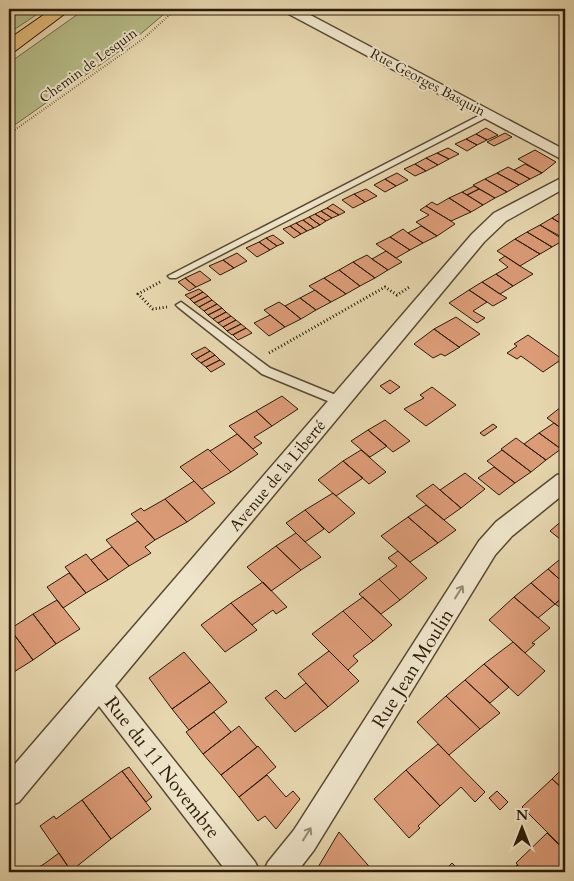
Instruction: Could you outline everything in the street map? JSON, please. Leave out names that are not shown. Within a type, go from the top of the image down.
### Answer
[{"type":"highway","points":[[9,47],[63,9]]},
{"type":"street","name":"Rue Georges Basquin","points":[[290,9],[565,156]]},
{"type":"street","name":"Avenue de la Liberté","points":[[9,792],[100,687],[478,238],[493,223],[565,182]]},
{"type":"street","name":"Rue Jean Moulin","points":[[278,872],[304,840],[487,548],[504,529],[565,482]]},
{"type":"street","name":"Rue du 11 Novembre","points":[[100,687],[245,872]]},
{"type":"lane","points":[[173,276],[489,114]]},
{"type":"lane","points":[[180,305],[266,371],[339,402]]},
{"type":"path","name":"Chemin de Lesquin","points":[[9,134],[143,39],[176,9]]},
{"type":"path","points":[[173,276],[138,294],[153,309],[180,305]]},
{"type":"path","points":[[254,362],[385,287],[397,295],[405,288],[426,282],[437,285]]},
{"type":"green space","points":[[22,9],[45,9],[9,33],[9,21]]},
{"type":"green space","points":[[85,9],[170,9],[124,48],[9,129],[9,63]]},
{"type":"building","points":[[486,128],[498,135],[487,140],[476,134]]},
{"type":"building","points":[[505,133],[512,137],[494,146],[487,142]]},
{"type":"building","points":[[476,134],[487,140],[477,145],[466,139]]},
{"type":"building","points":[[466,139],[477,145],[467,151],[455,144]]},
{"type":"building","points":[[448,148],[459,154],[449,159],[437,153]]},
{"type":"building","points":[[535,150],[556,162],[542,173],[518,159]]},
{"type":"building","points":[[437,153],[449,159],[438,165],[426,158]]},
{"type":"building","points":[[426,158],[438,165],[426,171],[415,164]]},
{"type":"building","points":[[415,164],[426,171],[415,176],[404,169]]},
{"type":"building","points":[[525,164],[542,173],[530,179],[514,170]]},
{"type":"building","points":[[508,167],[530,179],[519,185],[497,173]]},
{"type":"building","points":[[397,173],[408,180],[396,186],[385,179]]},
{"type":"building","points":[[497,173],[519,185],[507,192],[485,179]]},
{"type":"building","points":[[385,179],[396,186],[385,192],[374,185]]},
{"type":"building","points":[[485,179],[507,192],[495,198],[473,185]]},
{"type":"building","points":[[474,186],[479,189],[467,195],[462,192]]},
{"type":"building","points":[[366,189],[377,196],[365,202],[354,194]]},
{"type":"building","points":[[479,189],[495,198],[483,205],[467,195]]},
{"type":"building","points":[[462,192],[483,205],[471,212],[449,198]]},
{"type":"building","points":[[354,194],[365,202],[353,208],[342,200]]},
{"type":"building","points":[[449,198],[471,212],[451,221],[426,206],[432,202],[437,205]]},
{"type":"building","points":[[333,204],[345,212],[339,215],[327,208]]},
{"type":"building","points":[[426,206],[455,224],[437,236],[416,222],[429,215],[420,210]]},
{"type":"building","points":[[327,208],[339,215],[332,218],[321,211]]},
{"type":"building","points":[[321,211],[332,218],[326,221],[315,214]]},
{"type":"building","points":[[563,211],[565,213],[565,226],[552,218]]},
{"type":"building","points":[[315,214],[326,221],[320,225],[309,217]]},
{"type":"building","points":[[309,217],[320,225],[314,228],[303,220]]},
{"type":"building","points":[[552,218],[565,226],[565,239],[540,225]]},
{"type":"building","points":[[303,220],[314,228],[307,231],[296,223]]},
{"type":"building","points":[[296,223],[307,231],[301,234],[290,226]]},
{"type":"building","points":[[540,225],[564,240],[552,247],[527,232]]},
{"type":"building","points":[[290,226],[301,234],[294,238],[283,229]]},
{"type":"building","points":[[421,226],[437,236],[423,243],[408,233]]},
{"type":"building","points":[[403,229],[423,243],[410,250],[390,237]]},
{"type":"building","points":[[527,232],[552,247],[540,254],[515,239]]},
{"type":"building","points":[[273,235],[284,243],[277,246],[266,238]]},
{"type":"building","points":[[390,237],[410,250],[396,258],[376,244]]},
{"type":"building","points":[[266,238],[277,246],[270,250],[259,242]]},
{"type":"building","points":[[515,239],[540,254],[520,266],[497,251]]},
{"type":"building","points":[[259,242],[270,250],[257,257],[246,248]]},
{"type":"building","points":[[386,251],[402,262],[388,270],[372,259]]},
{"type":"building","points":[[237,253],[247,261],[234,268],[223,260]]},
{"type":"building","points":[[367,255],[388,270],[375,278],[353,262]]},
{"type":"building","points":[[505,256],[533,274],[513,286],[496,274],[508,267],[499,260]]},
{"type":"building","points":[[223,260],[234,268],[220,275],[209,266]]},
{"type":"building","points":[[353,262],[375,278],[360,286],[339,270]]},
{"type":"building","points":[[339,270],[360,286],[346,294],[324,278]]},
{"type":"building","points":[[200,271],[211,280],[196,287],[185,278]]},
{"type":"building","points":[[496,274],[513,286],[500,294],[482,282]]},
{"type":"building","points":[[185,278],[196,287],[189,291],[178,282]]},
{"type":"building","points":[[324,278],[346,294],[331,302],[309,286]]},
{"type":"building","points":[[482,282],[507,298],[493,306],[469,290]]},
{"type":"building","points":[[199,289],[203,292],[190,299],[185,295]]},
{"type":"building","points":[[315,290],[331,302],[316,310],[300,298]]},
{"type":"building","points":[[469,290],[487,302],[473,311],[485,318],[477,323],[449,303]]},
{"type":"building","points":[[203,292],[208,296],[194,303],[190,299]]},
{"type":"building","points":[[208,296],[212,300],[199,307],[194,303]]},
{"type":"building","points":[[300,298],[316,310],[301,319],[285,306]]},
{"type":"building","points":[[212,300],[217,304],[204,311],[199,307]]},
{"type":"building","points":[[279,302],[301,319],[285,327],[264,310]]},
{"type":"building","points":[[217,304],[222,308],[208,315],[204,311]]},
{"type":"building","points":[[222,308],[226,312],[213,319],[208,315]]},
{"type":"building","points":[[226,312],[231,316],[218,323],[213,319]]},
{"type":"building","points":[[270,315],[285,327],[269,336],[254,323]]},
{"type":"building","points":[[231,316],[236,320],[223,327],[218,323]]},
{"type":"building","points":[[456,317],[480,334],[459,347],[434,329]]},
{"type":"building","points":[[236,320],[241,324],[227,331],[223,327]]},
{"type":"building","points":[[241,324],[246,328],[232,335],[227,331]]},
{"type":"building","points":[[246,328],[252,333],[238,340],[233,335]]},
{"type":"building","points":[[434,329],[460,347],[445,356],[441,354],[433,358],[414,344]]},
{"type":"building","points":[[528,335],[562,359],[543,372],[521,356],[517,359],[507,353],[517,346],[514,344]]},
{"type":"building","points":[[205,347],[210,351],[196,359],[191,354]]},
{"type":"building","points":[[210,351],[215,355],[201,363],[196,359]]},
{"type":"building","points":[[215,355],[220,360],[206,367],[201,363]]},
{"type":"building","points":[[220,360],[225,364],[211,372],[206,367]]},
{"type":"building","points":[[390,380],[400,387],[390,394],[380,386]]},
{"type":"building","points":[[432,387],[456,405],[426,426],[404,409],[424,398],[420,395]]},
{"type":"building","points":[[282,396],[298,409],[272,426],[256,411]]},
{"type":"building","points":[[561,407],[565,410],[565,431],[547,418]]},
{"type":"building","points":[[256,411],[272,426],[254,437],[262,443],[253,449],[229,426]]},
{"type":"building","points":[[385,420],[410,441],[393,452],[368,430]]},
{"type":"building","points":[[554,423],[565,431],[565,446],[561,449],[539,433]]},
{"type":"building","points":[[493,424],[497,427],[484,436],[480,433]]},
{"type":"building","points":[[368,430],[387,446],[370,457],[351,441]]},
{"type":"building","points":[[539,433],[561,449],[546,460],[524,444]]},
{"type":"building","points":[[237,434],[258,454],[231,472],[210,451]]},
{"type":"building","points":[[516,438],[546,460],[531,472],[501,449]]},
{"type":"building","points":[[208,449],[231,472],[202,489],[180,467]]},
{"type":"building","points":[[361,450],[386,472],[369,484],[343,461]]},
{"type":"building","points":[[502,450],[531,472],[515,483],[487,461]]},
{"type":"building","points":[[343,461],[363,478],[336,496],[318,480]]},
{"type":"building","points":[[494,467],[515,483],[499,495],[478,478]]},
{"type":"building","points":[[465,473],[485,489],[461,508],[440,490]]},
{"type":"building","points":[[194,481],[215,503],[187,522],[165,499]]},
{"type":"building","points":[[433,484],[461,508],[444,520],[416,496]]},
{"type":"building","points":[[333,493],[355,513],[329,533],[305,510]]},
{"type":"building","points":[[165,499],[187,522],[155,540],[131,514],[141,508],[144,511]]},
{"type":"building","points":[[426,505],[456,530],[438,543],[408,517]]},
{"type":"building","points":[[305,510],[324,529],[305,542],[286,523]]},
{"type":"building","points":[[408,517],[438,543],[410,562],[381,536]]},
{"type":"building","points":[[565,518],[565,543],[550,531]]},
{"type":"building","points":[[138,521],[155,540],[145,547],[151,553],[129,566],[106,540]]},
{"type":"building","points":[[296,533],[321,557],[301,570],[276,546]]},
{"type":"building","points":[[276,546],[301,570],[271,591],[247,567]]},
{"type":"building","points":[[112,547],[129,566],[108,580],[91,560]]},
{"type":"building","points":[[398,551],[427,578],[400,600],[379,579],[397,566],[388,558]]},
{"type":"building","points":[[86,554],[108,580],[86,593],[65,567]]},
{"type":"building","points":[[565,556],[565,584],[548,569]]},
{"type":"building","points":[[548,569],[565,584],[565,595],[555,604],[531,583]]},
{"type":"building","points":[[69,573],[86,593],[63,608],[47,587]]},
{"type":"building","points":[[379,579],[400,600],[381,614],[359,594]]},
{"type":"building","points":[[263,582],[287,607],[276,614],[273,610],[252,625],[231,603]]},
{"type":"building","points":[[531,583],[555,604],[538,618],[514,597]]},
{"type":"building","points":[[565,595],[565,609],[564,610],[555,604]]},
{"type":"building","points":[[363,597],[392,625],[373,641],[343,611]]},
{"type":"building","points":[[514,597],[550,628],[532,643],[535,644],[525,653],[489,620]]},
{"type":"building","points":[[57,600],[80,629],[56,644],[33,614]]},
{"type":"building","points":[[231,603],[257,630],[225,652],[201,625]]},
{"type":"building","points":[[343,611],[373,641],[353,656],[358,661],[348,670],[312,634]]},
{"type":"building","points":[[33,614],[56,644],[33,660],[10,629]]},
{"type":"building","points":[[9,630],[33,660],[9,675]]},
{"type":"building","points":[[513,642],[545,671],[518,696],[484,664]]},
{"type":"building","points":[[329,651],[359,681],[328,707],[298,674]]},
{"type":"building","points":[[184,652],[210,682],[172,709],[149,678]]},
{"type":"building","points":[[484,664],[509,687],[490,703],[465,680]]},
{"type":"building","points":[[465,680],[500,713],[480,729],[446,696]]},
{"type":"building","points":[[210,682],[227,702],[189,730],[172,709]]},
{"type":"building","points":[[306,683],[328,707],[295,732],[265,698],[276,690],[285,699]]},
{"type":"building","points":[[446,696],[480,729],[449,755],[417,722]]},
{"type":"building","points":[[214,712],[231,732],[203,754],[186,732]]},
{"type":"building","points":[[239,726],[257,747],[221,775],[203,754]]},
{"type":"building","points":[[438,744],[485,792],[475,802],[461,787],[440,806],[406,770]]},
{"type":"building","points":[[258,746],[276,767],[239,797],[221,775]]},
{"type":"building","points":[[565,766],[565,791],[552,779]]},
{"type":"building","points":[[129,767],[152,797],[146,802],[122,771]]},
{"type":"building","points":[[406,770],[440,806],[418,826],[420,828],[409,838],[374,799]]},
{"type":"building","points":[[122,771],[151,809],[111,839],[82,800]]},
{"type":"building","points":[[267,775],[286,797],[293,791],[300,799],[276,829],[265,816],[258,821],[239,797]]},
{"type":"building","points":[[552,779],[565,791],[565,838],[559,844],[522,807]]},
{"type":"building","points":[[497,791],[508,802],[500,810],[489,798]]},
{"type":"building","points":[[82,800],[111,839],[71,871],[40,826],[54,816],[56,819]]},
{"type":"building","points":[[339,832],[374,872],[321,872],[317,869]]},
{"type":"building","points":[[547,833],[565,851],[565,872],[524,872],[516,863]]},
{"type":"building","points":[[59,853],[72,872],[31,872],[44,864]]},
{"type":"building","points":[[452,863],[461,872],[443,872]]},
{"type":"building","points":[[517,865],[524,872],[509,872]]}]
